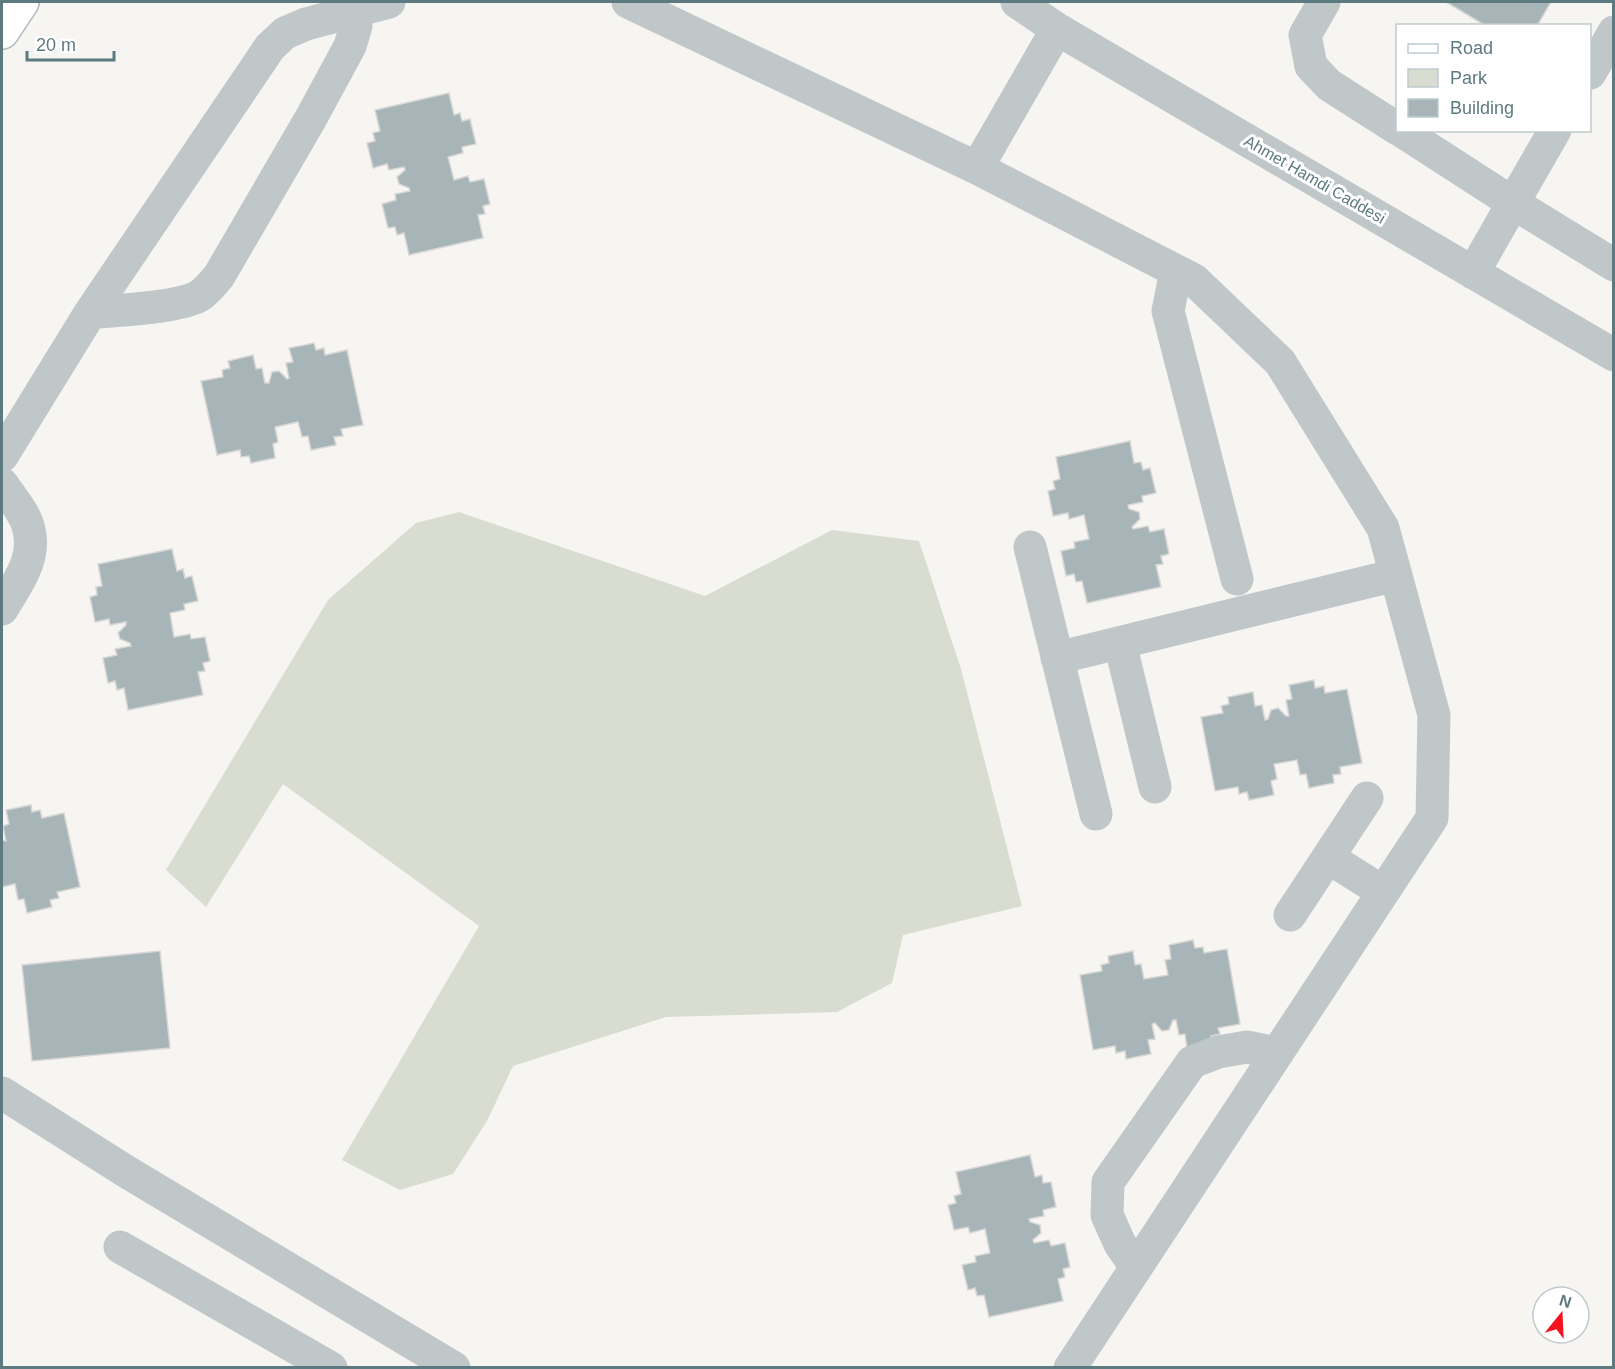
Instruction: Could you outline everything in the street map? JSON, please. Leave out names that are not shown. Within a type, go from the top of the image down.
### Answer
[{"type":"main road","points":[[2,32],[22,2]]},
{"type":"street","points":[[2,456],[90,313],[270,47],[285,33],[306,24],[389,2]]},
{"type":"street","points":[[628,2],[977,168],[1194,280],[1280,362],[1383,528],[1434,715],[1432,818],[1070,1368]]},
{"type":"street","name":"Ahmet Hamdi Caddesi","points":[[1017,2],[1057,29],[1614,355]]},
{"type":"street","points":[[1324,2],[1305,35],[1311,66],[1329,85],[1396,128]]},
{"type":"street","points":[[90,313],[180,303],[200,295],[211,287],[300,138],[350,46],[356,26],[354,11]]},
{"type":"street","points":[[977,168],[1057,29]]},
{"type":"street","points":[[1591,70],[1614,32]]},
{"type":"street","points":[[1402,132],[1614,265]]},
{"type":"street","points":[[1473,273],[1555,132]]},
{"type":"street","points":[[1176,271],[1168,311],[1237,579]]},
{"type":"street","points":[[2,484],[27,521],[30,546],[27,567],[2,609]]},
{"type":"street","points":[[1030,547],[1096,814]]},
{"type":"street","points":[[1057,658],[1396,575]]},
{"type":"street","points":[[1120,643],[1155,787]]},
{"type":"street","points":[[1290,915],[1367,798]]},
{"type":"street","points":[[1329,858],[1383,892]]},
{"type":"street","points":[[1136,1267],[1120,1244],[1107,1215],[1108,1182],[1192,1062],[1218,1052],[1247,1047],[1277,1053]]},
{"type":"street","points":[[2,1093],[127,1172],[449,1366]]},
{"type":"street","points":[[120,1247],[331,1368]]},
{"type":"green space","points":[[459,512],[705,596],[832,530],[919,541],[961,669],[1022,906],[903,935],[892,983],[837,1012],[666,1017],[513,1066],[487,1121],[453,1174],[400,1190],[342,1160],[479,926],[283,784],[206,907],[166,870],[328,600],[416,523]]},
{"type":"building","points":[[1446,2],[1551,2],[1538,24],[1483,24]]},
{"type":"building","points":[[449,93],[454,115],[460,113],[462,121],[470,119],[476,144],[462,147],[463,153],[448,157],[454,180],[468,176],[470,182],[484,179],[490,204],[483,206],[485,214],[478,215],[483,238],[409,255],[404,233],[397,235],[395,227],[388,228],[382,204],[396,200],[395,194],[410,191],[409,188],[399,184],[397,177],[405,170],[404,167],[389,170],[387,164],[373,168],[367,143],[375,141],[373,133],[380,131],[375,110]]},
{"type":"building","points":[[314,343],[316,350],[324,348],[325,355],[347,350],[363,425],[341,429],[343,436],[334,437],[336,445],[311,450],[308,436],[302,437],[298,422],[275,427],[278,442],[273,444],[275,458],[251,463],[249,456],[241,457],[240,450],[217,455],[201,381],[223,377],[222,370],[230,368],[228,361],[253,355],[256,369],[262,368],[265,383],[269,383],[272,372],[279,371],[287,379],[289,378],[286,363],[293,362],[289,348]]},
{"type":"building","points":[[1130,441],[1134,463],[1141,462],[1143,470],[1150,468],[1156,493],[1142,496],[1143,502],[1128,505],[1129,509],[1139,512],[1140,519],[1132,527],[1133,529],[1148,526],[1150,532],[1164,529],[1169,554],[1161,556],[1163,564],[1156,565],[1161,587],[1087,603],[1082,581],[1076,582],[1074,574],[1066,576],[1061,551],[1075,548],[1074,542],[1089,539],[1084,515],[1069,519],[1068,513],[1053,516],[1048,491],[1055,489],[1053,481],[1060,479],[1056,457]]},
{"type":"building","points":[[172,549],[177,571],[183,569],[185,578],[192,576],[198,601],[184,604],[185,610],[170,613],[174,637],[190,634],[191,639],[205,637],[210,661],[203,663],[205,671],[198,672],[203,695],[128,710],[124,688],[117,690],[115,681],[108,683],[103,658],[117,655],[115,649],[131,646],[130,643],[120,639],[118,633],[126,622],[110,625],[109,619],[95,622],[90,597],[97,595],[96,587],[102,586],[98,564]]},
{"type":"building","points":[[1314,680],[1315,688],[1324,686],[1325,693],[1347,689],[1362,763],[1340,767],[1341,774],[1333,775],[1334,783],[1309,788],[1306,774],[1300,775],[1297,760],[1274,764],[1277,779],[1271,781],[1274,795],[1249,800],[1247,792],[1239,794],[1238,787],[1215,791],[1201,717],[1223,713],[1221,706],[1229,704],[1228,697],[1253,692],[1255,706],[1262,705],[1265,720],[1268,719],[1271,710],[1278,708],[1289,716],[1286,700],[1292,699],[1289,685]]},
{"type":"building","points":[[31,805],[32,812],[40,810],[42,818],[64,813],[80,887],[57,892],[59,898],[50,900],[52,907],[27,913],[24,899],[18,900],[15,884],[2,887],[2,840],[6,841],[3,826],[9,824],[6,810]]},
{"type":"building","points":[[1193,940],[1195,948],[1203,947],[1204,953],[1227,949],[1240,1024],[1218,1028],[1220,1034],[1211,1036],[1213,1044],[1187,1048],[1185,1034],[1179,1035],[1176,1020],[1173,1020],[1169,1030],[1162,1031],[1155,1023],[1152,1024],[1155,1039],[1148,1040],[1151,1054],[1126,1059],[1125,1051],[1116,1053],[1115,1046],[1093,1050],[1080,975],[1102,971],[1101,965],[1109,963],[1108,956],[1133,951],[1135,965],[1141,964],[1144,979],[1168,975],[1165,960],[1171,959],[1169,945]]},
{"type":"building","points":[[160,951],[170,1048],[32,1061],[22,965]]},
{"type":"building","points":[[1030,1155],[1035,1177],[1042,1175],[1043,1183],[1051,1182],[1056,1207],[1043,1210],[1044,1216],[1029,1219],[1030,1222],[1040,1225],[1041,1233],[1033,1240],[1034,1243],[1049,1240],[1051,1246],[1065,1243],[1070,1267],[1063,1269],[1065,1277],[1058,1279],[1063,1301],[989,1317],[984,1295],[977,1296],[975,1288],[968,1290],[962,1265],[976,1262],[975,1256],[990,1253],[985,1229],[970,1233],[968,1227],[954,1230],[948,1205],[956,1203],[954,1196],[961,1194],[956,1172]]}]
